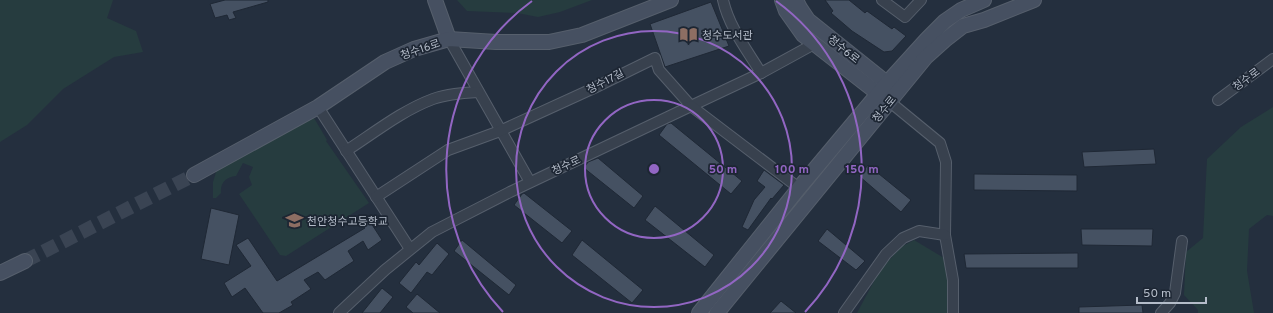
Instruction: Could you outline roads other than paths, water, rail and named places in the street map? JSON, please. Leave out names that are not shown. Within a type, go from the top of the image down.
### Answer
[{"type":"street","points":[[435,0],[449,39],[530,182]]},
{"type":"street","name":"청수16로","points":[[194,175],[318,107],[385,62],[414,49],[449,39],[496,42],[549,42],[582,35],[671,0]]},
{"type":"street","points":[[723,0],[739,39],[761,73]]},
{"type":"street","name":"청수6로","points":[[782,0],[794,24],[803,35],[814,44],[883,88]]},
{"type":"street","name":"청수6로","points":[[796,0],[808,20],[894,97]]},
{"type":"street","points":[[882,0],[905,17],[921,0]]},
{"type":"street","name":"청수로","points":[[699,313],[799,188],[883,88],[945,21],[961,10],[984,0]]},
{"type":"street","name":"청수로","points":[[717,313],[926,57],[944,40],[963,26],[1034,0]]},
{"type":"street","name":"청수6로","points":[[691,106],[761,73],[814,44]]},
{"type":"street","name":"청수17길","points":[[376,197],[448,150],[500,131],[655,58],[659,70],[691,106]]},
{"type":"street","name":"청수로","points":[[1218,100],[1273,59]]},
{"type":"street","points":[[346,152],[408,111],[433,99],[454,93],[478,92]]},
{"type":"street","name":"청수로","points":[[894,97],[903,113],[940,143],[946,162],[945,235],[953,280],[953,313]]},
{"type":"street","points":[[691,106],[799,188]]},
{"type":"street","name":"청수로","points":[[339,313],[432,232],[530,182],[691,106]]},
{"type":"street","points":[[318,107],[410,250]]},
{"type":"street","points":[[844,313],[886,254],[903,238],[919,231],[945,235]]},
{"type":"street","points":[[1161,313],[1170,303],[1174,293],[1182,240]]},
{"type":"street","points":[[0,273],[25,261]]},
{"type":"tunnel","points":[[25,261],[194,175]]},
{"type":"place","name":"청수도서관","points":[[689,35]]},
{"type":"place","name":"천안청수고등학교","points":[[294,221]]}]
